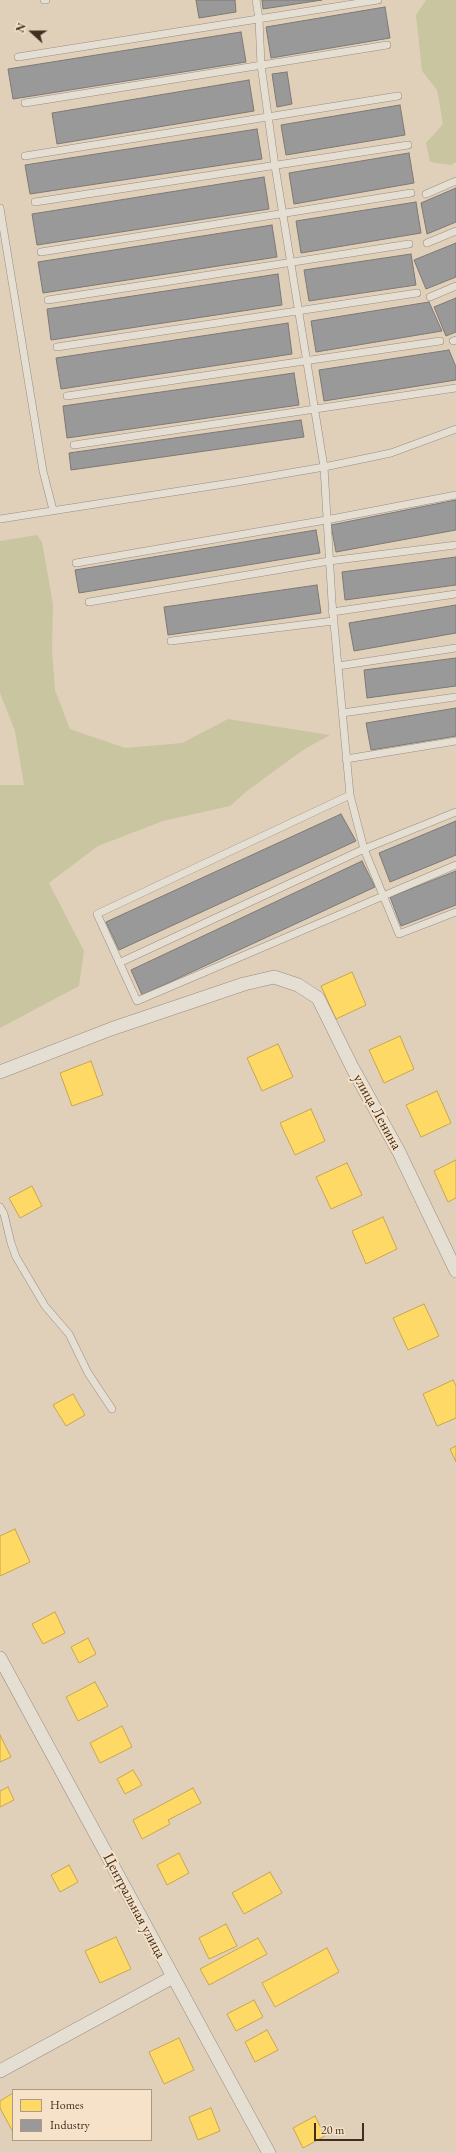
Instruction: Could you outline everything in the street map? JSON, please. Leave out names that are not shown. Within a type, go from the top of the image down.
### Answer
[{"type":"street","name":"улица Ленина","points":[[0,1072],[111,1029],[244,984],[274,977],[298,985],[318,998],[352,1067],[399,1152],[456,1271]]},
{"type":"street","name":"Центральная улица","points":[[0,1658],[269,2153]]},
{"type":"street","points":[[0,2071],[172,1977]]},
{"type":"lane","points":[[256,0],[259,19],[261,65],[275,166],[324,467],[332,612],[350,795],[364,849],[382,897],[399,934],[456,912]]},
{"type":"lane","points":[[18,57],[378,0]]},
{"type":"lane","points":[[25,103],[387,45]]},
{"type":"lane","points":[[25,156],[398,96]]},
{"type":"lane","points":[[35,202],[408,145]]},
{"type":"lane","points":[[426,194],[456,182]]},
{"type":"lane","points":[[41,252],[411,193]]},
{"type":"lane","points":[[0,208],[42,463],[53,510]]},
{"type":"lane","points":[[427,243],[456,231]]},
{"type":"lane","points":[[48,300],[409,244]]},
{"type":"lane","points":[[430,297],[456,286]]},
{"type":"lane","points":[[57,347],[417,293]]},
{"type":"lane","points":[[67,396],[440,341]]},
{"type":"lane","points":[[74,445],[456,388]]},
{"type":"lane","points":[[0,519],[324,467],[391,453],[456,429]]},
{"type":"lane","points":[[76,563],[326,520],[456,495]]},
{"type":"lane","points":[[89,602],[329,561],[456,545]]},
{"type":"lane","points":[[332,612],[456,594]]},
{"type":"lane","points":[[171,641],[333,621]]},
{"type":"lane","points":[[338,666],[456,648]]},
{"type":"lane","points":[[342,713],[456,697]]},
{"type":"lane","points":[[346,759],[456,741]]},
{"type":"lane","points":[[350,795],[97,914],[137,1001],[456,865]]},
{"type":"lane","points":[[119,963],[364,849],[456,812]]},
{"type":"lane","points":[[0,1207],[4,1214],[16,1257],[45,1306],[69,1334],[88,1373],[112,1409]]},
{"type":"shaded area","points":[[426,0],[456,0],[456,162],[451,165],[430,162],[426,143],[443,124],[437,90],[422,71],[416,15]]},
{"type":"shaded area","points":[[37,535],[42,542],[53,604],[52,650],[55,690],[70,729],[125,748],[182,743],[228,719],[330,735],[303,750],[247,791],[230,806],[163,821],[98,846],[49,883],[84,951],[79,986],[0,1028],[0,785],[24,785],[15,731],[0,693],[0,541]]},
{"type":"building: Homes","points":[[352,972],[366,1005],[336,1019],[321,986]]},
{"type":"building: Homes","points":[[400,1036],[414,1069],[384,1083],[369,1050]]},
{"type":"building: Homes","points":[[278,1044],[293,1077],[262,1091],[247,1058]]},
{"type":"building: Homes","points":[[91,1061],[103,1095],[72,1106],[60,1073]]},
{"type":"building: Homes","points":[[437,1091],[451,1123],[421,1137],[406,1105]]},
{"type":"building: Homes","points":[[311,1109],[325,1141],[295,1155],[280,1123]]},
{"type":"building: Homes","points":[[456,1160],[456,1198],[448,1202],[434,1171]]},
{"type":"building: Homes","points":[[347,1163],[362,1195],[331,1209],[316,1177]]},
{"type":"building: Homes","points":[[32,1186],[42,1206],[20,1218],[9,1198]]},
{"type":"building: Homes","points":[[383,1217],[397,1249],[366,1264],[352,1231]]},
{"type":"building: Homes","points":[[424,1304],[439,1336],[408,1350],[393,1318]]},
{"type":"building: Homes","points":[[453,1380],[456,1386],[456,1418],[437,1426],[423,1394]]},
{"type":"building: Homes","points":[[73,1394],[85,1415],[66,1426],[53,1405]]},
{"type":"building: Homes","points":[[456,1446],[456,1462],[450,1449]]},
{"type":"building: Homes","points":[[15,1529],[30,1562],[0,1576],[0,1536]]},
{"type":"building: Homes","points":[[55,1612],[65,1633],[43,1644],[32,1624]]},
{"type":"building: Homes","points":[[88,1638],[96,1654],[79,1663],[71,1647]]},
{"type":"building: Homes","points":[[95,1682],[108,1706],[78,1721],[66,1697]]},
{"type":"building: Homes","points":[[122,1726],[132,1747],[100,1763],[90,1743]]},
{"type":"building: Homes","points":[[0,1735],[11,1757],[0,1762]]},
{"type":"building: Homes","points":[[133,1770],[142,1785],[125,1794],[117,1779]]},
{"type":"building: Homes","points":[[8,1787],[14,1800],[0,1807],[0,1791]]},
{"type":"building: Homes","points":[[193,1788],[201,1803],[168,1820],[170,1824],[142,1839],[133,1820]]},
{"type":"building: Homes","points":[[179,1853],[189,1873],[167,1885],[157,1865]]},
{"type":"building: Homes","points":[[69,1865],[78,1882],[60,1892],[51,1875]]},
{"type":"building: Homes","points":[[270,1872],[282,1893],[244,1914],[232,1893]]},
{"type":"building: Homes","points":[[226,1924],[237,1946],[209,1959],[199,1938]]},
{"type":"building: Homes","points":[[116,1937],[131,1969],[100,1983],[85,1951]]},
{"type":"building: Homes","points":[[258,1938],[267,1954],[209,1985],[200,1969]]},
{"type":"building: Homes","points":[[327,1948],[339,1972],[275,2007],[262,1983]]},
{"type":"building: Homes","points":[[254,2000],[263,2017],[236,2031],[227,2014]]},
{"type":"building: Homes","points":[[267,2030],[278,2050],[255,2062],[245,2042]]},
{"type":"building: Homes","points":[[179,2038],[194,2070],[164,2084],[149,2052]]},
{"type":"building: Homes","points":[[12,2094],[12,2130],[0,2108],[0,2101]]},
{"type":"building: Homes","points":[[211,2108],[220,2131],[198,2140],[189,2117]]},
{"type":"building: Homes","points":[[315,2116],[325,2136],[303,2148],[293,2128]]},
{"type":"building: Industry","points":[[196,0],[235,0],[236,12],[199,18]]},
{"type":"building: Industry","points":[[262,0],[322,0],[263,9]]},
{"type":"building: Industry","points":[[385,7],[390,38],[271,58],[266,27]]},
{"type":"building: Industry","points":[[241,32],[246,62],[13,99],[8,69]]},
{"type":"building: Industry","points":[[287,72],[292,104],[277,107],[272,74]]},
{"type":"building: Industry","points":[[249,80],[254,111],[57,144],[52,113]]},
{"type":"building: Industry","points":[[400,105],[405,135],[286,155],[281,125]]},
{"type":"building: Industry","points":[[257,129],[262,159],[30,194],[25,165]]},
{"type":"building: Industry","points":[[409,153],[414,183],[294,204],[289,173]]},
{"type":"building: Industry","points":[[264,177],[269,209],[37,245],[32,214]]},
{"type":"building: Industry","points":[[456,188],[456,222],[427,234],[421,203]]},
{"type":"building: Industry","points":[[416,202],[421,233],[301,253],[296,221]]},
{"type":"building: Industry","points":[[272,225],[277,257],[43,293],[38,262]]},
{"type":"building: Industry","points":[[456,243],[456,277],[426,289],[414,260]]},
{"type":"building: Industry","points":[[411,254],[416,285],[309,301],[304,270]]},
{"type":"building: Industry","points":[[278,274],[282,305],[51,340],[47,309]]},
{"type":"building: Industry","points":[[456,298],[456,332],[446,336],[434,307]]},
{"type":"building: Industry","points":[[429,302],[442,331],[316,352],[311,321]]},
{"type":"building: Industry","points":[[288,323],[292,354],[61,389],[56,358]]},
{"type":"building: Industry","points":[[449,350],[456,367],[456,380],[324,401],[319,370]]},
{"type":"building: Industry","points":[[294,373],[299,405],[67,438],[63,406]]},
{"type":"building: Industry","points":[[301,420],[304,437],[71,470],[69,453]]},
{"type":"building: Industry","points":[[456,500],[456,530],[336,552],[331,525]]},
{"type":"building: Industry","points":[[316,530],[320,553],[79,593],[75,570]]},
{"type":"building: Industry","points":[[456,557],[456,585],[345,600],[342,572]]},
{"type":"building: Industry","points":[[317,585],[321,613],[168,635],[164,607]]},
{"type":"building: Industry","points":[[456,605],[456,633],[354,651],[349,623]]},
{"type":"building: Industry","points":[[456,658],[456,686],[367,698],[364,670]]},
{"type":"building: Industry","points":[[456,708],[456,736],[371,750],[366,723]]},
{"type":"building: Industry","points":[[341,814],[356,841],[119,950],[106,922]]},
{"type":"building: Industry","points":[[456,821],[456,855],[390,882],[379,853]]},
{"type":"building: Industry","points":[[362,861],[375,887],[142,995],[131,970]]},
{"type":"building: Industry","points":[[456,871],[456,905],[401,926],[390,897]]}]
